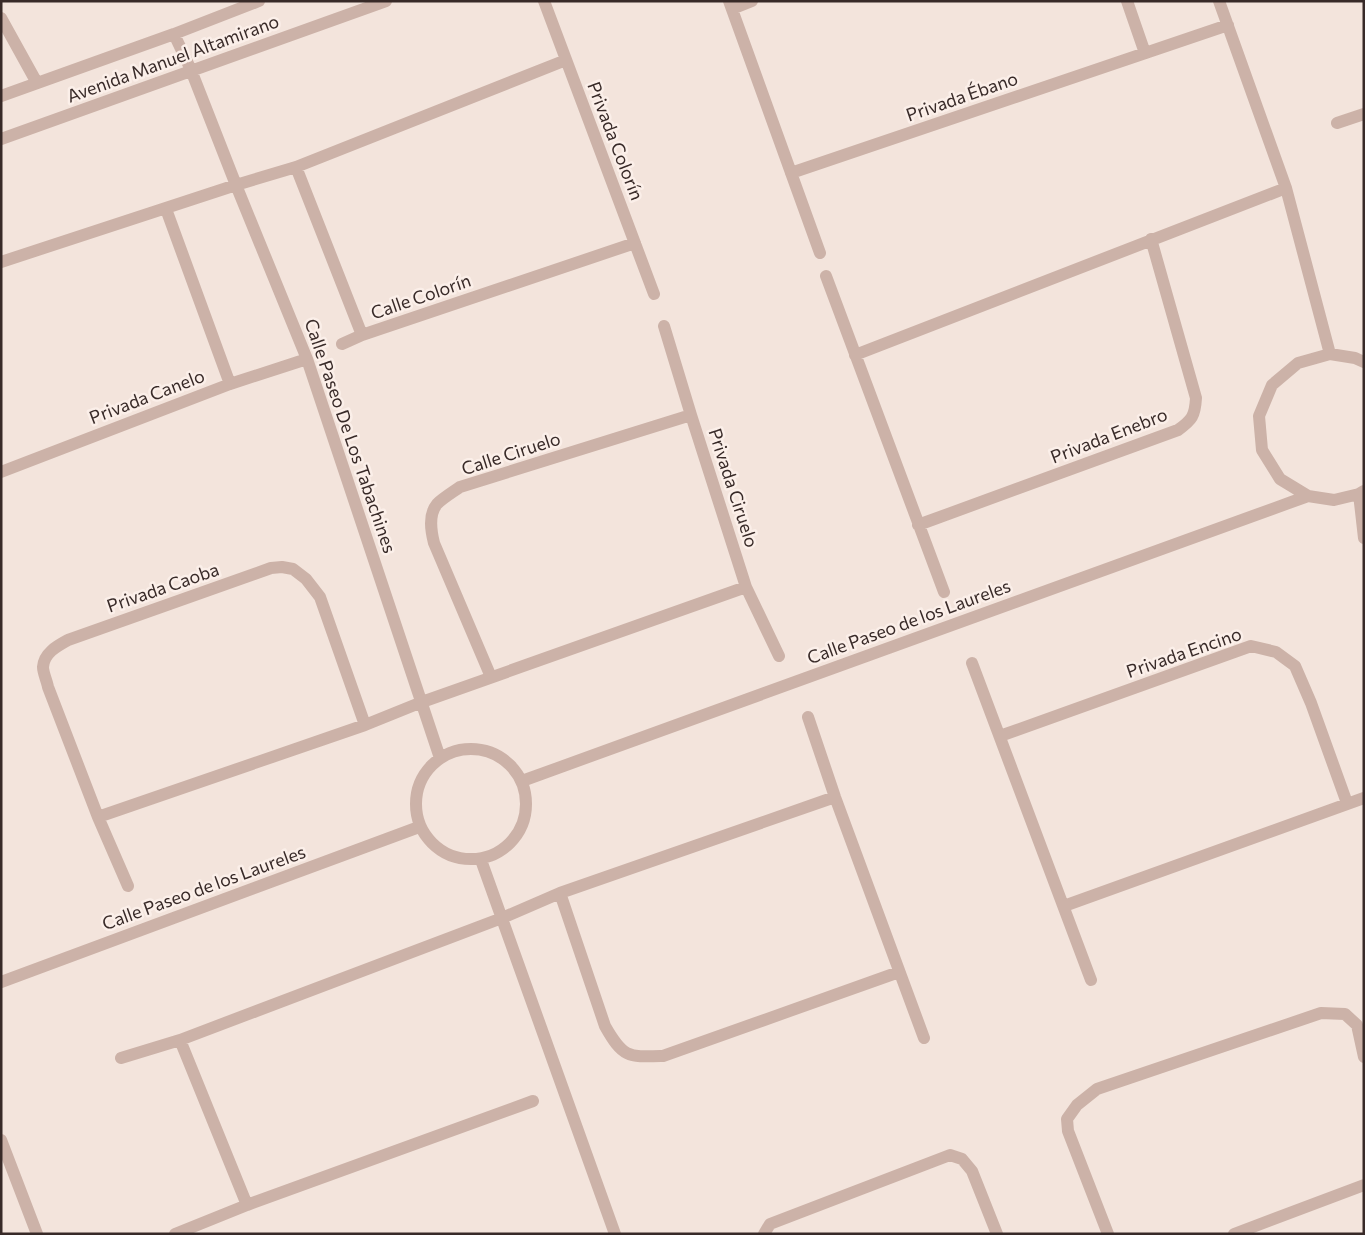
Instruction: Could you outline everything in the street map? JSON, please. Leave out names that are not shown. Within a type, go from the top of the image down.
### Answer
[{"type":"street","name":"Avenida Manuel Altamirano","points":[[1,96],[174,34],[259,1]]},
{"type":"street","name":"Avenida Manuel Altamirano","points":[[1,139],[386,1]]},
{"type":"street","name":"Privada Colorín","points":[[544,1],[654,294]]},
{"type":"street","points":[[752,1],[730,5],[820,253]]},
{"type":"street","points":[[1127,1],[1145,53]]},
{"type":"street","points":[[1220,1],[1286,188],[1330,354]]},
{"type":"street","points":[[1,18],[37,83]]},
{"type":"street","name":"Privada Ébano","points":[[791,174],[1228,25]]},
{"type":"street","name":"Calle Paseo De Los Tabachines","points":[[174,34],[191,70],[308,359],[440,758]]},
{"type":"street","points":[[1,262],[296,167],[566,60]]},
{"type":"street","points":[[1337,123],[1364,114]]},
{"type":"street","name":"Calle Colorín","points":[[296,167],[362,335],[635,243]]},
{"type":"street","points":[[855,355],[1286,188]]},
{"type":"street","points":[[166,208],[230,384]]},
{"type":"street","name":"Privada Enebro","points":[[918,525],[1178,430],[1188,422],[1195,411],[1196,398],[1152,239]]},
{"type":"street","points":[[826,276],[944,592]]},
{"type":"street","name":"Privada Ciruelo","points":[[664,326],[746,587],[779,656]]},
{"type":"street","points":[[342,344],[362,335]]},
{"type":"street","points":[[1364,362],[1355,358],[1330,354],[1298,363],[1272,385],[1259,416],[1262,450],[1280,479],[1308,496],[1334,500],[1361,493],[1364,538]]},
{"type":"street","name":"Privada Canelo","points":[[1,472],[230,384],[308,359]]},
{"type":"street","name":"Calle Ciruelo","points":[[491,677],[434,543],[431,519],[436,505],[460,487],[691,416]]},
{"type":"street","name":"Calle Paseo de los Laureles","points":[[522,781],[1308,496]]},
{"type":"street","name":"Privada Caoba","points":[[128,886],[98,817],[48,687],[43,668],[46,657],[54,648],[68,640],[271,568],[282,567],[293,570],[306,579],[320,597],[365,726]]},
{"type":"street","points":[[98,817],[365,726],[422,702],[746,587]]},
{"type":"street","name":"Privada Encino","points":[[1000,736],[1251,646],[1276,652],[1295,666],[1347,803]]},
{"type":"street","points":[[972,663],[1091,980]]},
{"type":"street","points":[[808,717],[835,797],[924,1038]]},
{"type":"street","points":[[465,749],[488,751],[508,762],[522,781],[527,806],[521,830],[504,850],[481,860],[456,859],[434,847],[419,827],[415,802],[422,776],[440,758],[465,749]]},
{"type":"street","points":[[121,1058],[180,1040],[502,918],[560,893],[835,797]]},
{"type":"street","points":[[1064,906],[1364,798]]},
{"type":"street","name":"Calle Paseo de los Laureles","points":[[1,982],[419,827]]},
{"type":"street","points":[[481,860],[615,1234]]},
{"type":"street","points":[[560,893],[605,1026],[624,1052],[636,1057],[663,1056],[899,972]]},
{"type":"street","points":[[1108,1234],[1068,1131],[1067,1119],[1077,1104],[1097,1089],[1321,1013],[1345,1014],[1357,1025],[1364,1057]]},
{"type":"street","points":[[180,1040],[247,1205]]},
{"type":"street","points":[[175,1234],[247,1205],[533,1101]]},
{"type":"street","points":[[1,1140],[37,1234]]},
{"type":"street","points":[[764,1234],[770,1224],[950,1155],[962,1159],[972,1171],[997,1234]]},
{"type":"street","points":[[1234,1234],[1364,1185]]}]
